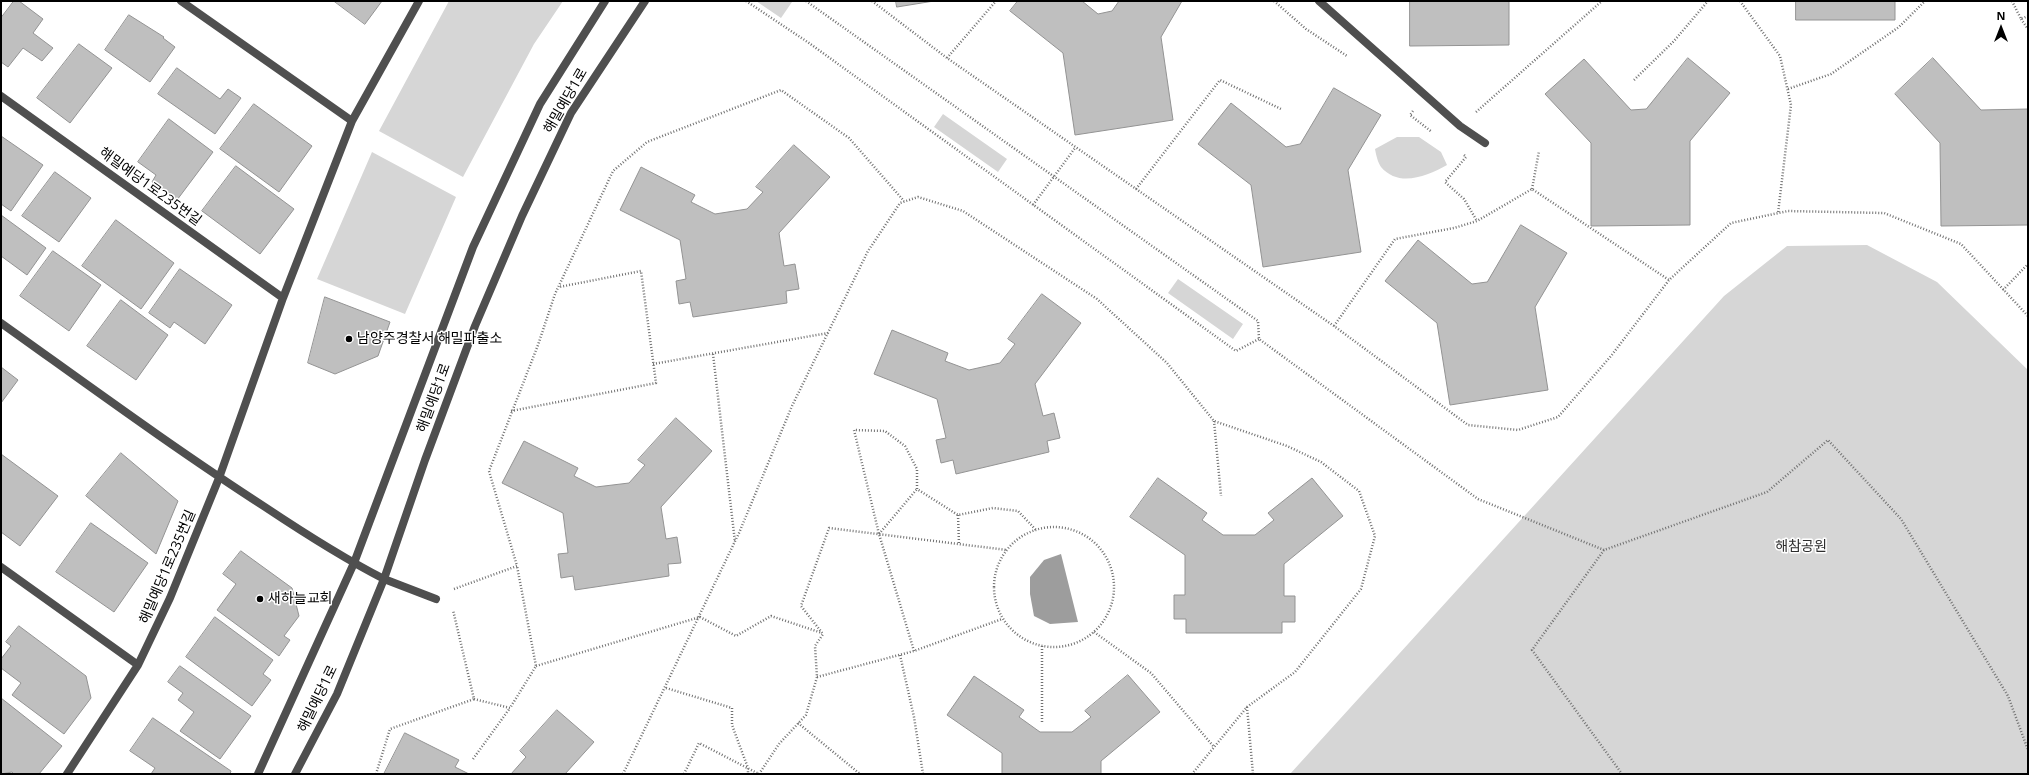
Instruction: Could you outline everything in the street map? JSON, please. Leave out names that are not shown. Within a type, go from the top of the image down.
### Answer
[{"type":"street","points":[[181,1],[352,121]]},
{"type":"street","name":"해밀예당1로235번길","points":[[66,774],[138,665],[170,598],[219,478],[283,298],[352,121],[419,1]]},
{"type":"street","name":"해밀예당1로","points":[[258,774],[354,563],[472,246],[540,104],[605,1]]},
{"type":"street","name":"해밀예당1로","points":[[295,774],[337,694],[384,579],[425,460],[475,326],[522,216],[571,113],[645,1]]},
{"type":"street","points":[[1325,3],[1460,126],[1485,143]]},
{"type":"street","name":"해밀예당1로235번길","points":[[1,96],[283,298]]},
{"type":"street","points":[[1,323],[219,478],[354,563],[384,579],[436,599]]},
{"type":"street","points":[[1,567],[138,665]]},
{"type":"path","points":[[746,1],[808,43],[1236,350],[1259,339]]},
{"type":"path","points":[[806,1],[1258,321],[1259,339]]},
{"type":"path","points":[[872,1],[947,58],[1334,326],[1468,425],[1518,430],[1558,417],[1611,356],[1669,280],[1731,223],[1788,212],[1884,213],[1961,244],[2028,316]]},
{"type":"path","points":[[947,58],[996,1]]},
{"type":"path","points":[[1460,126],[1602,1]]},
{"type":"path","points":[[1634,80],[1674,41],[1708,1]]},
{"type":"path","points":[[1740,1],[1780,56],[1791,105],[1778,214]]},
{"type":"path","points":[[1788,89],[1831,74],[1899,27],[1925,1]]},
{"type":"path","points":[[2012,1],[2028,29]]},
{"type":"path","points":[[2021,19],[2028,16]]},
{"type":"path","points":[[1136,189],[1220,80],[1281,109]]},
{"type":"path","points":[[536,666],[517,566],[489,471],[511,410],[538,345],[558,287],[613,171],[647,142],[781,90],[849,138],[904,201]]},
{"type":"path","points":[[1033,205],[1075,148]]},
{"type":"path","points":[[1334,326],[1395,239],[1454,228],[1477,221],[1532,189],[1539,151]]},
{"type":"path","points":[[1466,157],[1446,182],[1464,199],[1477,221]]},
{"type":"path","points":[[1532,189],[1669,280]]},
{"type":"path","points":[[623,774],[700,617],[735,542],[792,406],[868,251],[900,203],[918,197],[963,211],[1097,298],[1167,363],[1214,421],[1287,446],[1321,462],[1360,491],[1375,536],[1361,589],[1295,672],[1246,707],[1192,774]]},
{"type":"path","points":[[2003,290],[2028,264]]},
{"type":"path","points":[[511,410],[656,383],[641,271],[558,287]]},
{"type":"path","points":[[653,364],[828,333]]},
{"type":"path","points":[[1259,339],[1478,499],[1604,550]]},
{"type":"path","points":[[713,354],[735,542]]},
{"type":"path","points":[[1214,421],[1221,496]]},
{"type":"path","points":[[879,534],[917,489],[917,469],[905,446],[885,431],[854,430],[879,534],[914,651]]},
{"type":"path","points":[[1622,774],[1532,650],[1604,550],[1767,492],[1828,440],[1901,519],[2008,696],[2028,750]]},
{"type":"path","points":[[917,489],[958,515],[993,508],[1018,511],[1036,530]]},
{"type":"path","points":[[958,515],[959,544]]},
{"type":"path","points":[[1046,527],[1065,528],[1082,534],[1097,545],[1108,560],[1114,577],[1114,596],[1107,616],[1094,632],[1076,643],[1056,647],[1035,645],[1016,634],[1002,619],[994,599],[994,579],[1000,559],[1007,550],[1013,542],[1028,532],[1046,527]]},
{"type":"path","points":[[822,633],[801,606],[829,528],[1007,550]]},
{"type":"path","points":[[449,591],[517,566]]},
{"type":"path","points":[[452,606],[474,699]]},
{"type":"path","points":[[473,759],[510,708],[536,666],[700,617],[736,636],[771,616],[822,633]]},
{"type":"path","points":[[817,677],[914,651],[1002,619]]},
{"type":"path","points":[[1094,632],[1151,673],[1214,747]]},
{"type":"path","points":[[684,774],[699,743],[759,774],[779,744],[806,715],[817,677],[815,646],[823,634],[822,633]]},
{"type":"path","points":[[1042,646],[1042,722]]},
{"type":"path","points":[[900,655],[914,717],[923,774]]},
{"type":"path","points":[[666,688],[732,708],[732,725],[748,768],[748,774]]},
{"type":"path","points":[[376,774],[390,729],[474,699],[510,708]]},
{"type":"path","points":[[1246,707],[1253,774]]},
{"type":"path","points":[[798,723],[860,774]]},
{"type":"green space","points":[[449,1],[563,1],[534,44],[463,177],[379,131]]},
{"type":"green space","points":[[756,1],[790,1],[792,2],[781,18]]},
{"type":"green space","points":[[943,114],[1007,159],[998,172],[934,127]]},
{"type":"green space","points":[[1397,137],[1419,137],[1441,152],[1447,165],[1431,173],[1413,178],[1396,177],[1388,173],[1381,167],[1377,159],[1375,149]]},
{"type":"green space","points":[[372,152],[456,197],[405,314],[317,279]]},
{"type":"green space","name":"해참공원","points":[[1867,245],[1937,282],[2028,370],[2028,774],[1290,774],[1724,296],[1787,246]]},
{"type":"green space","points":[[1178,279],[1243,324],[1233,339],[1168,293]]},
{"type":"shaded area","points":[[1061,554],[1078,622],[1050,624],[1034,616],[1030,594],[1030,577],[1044,560]]},
{"type":"building","points":[[14,1],[19,1],[43,19],[33,33],[53,48],[42,61],[23,48],[8,67],[1,62],[1,18]]},
{"type":"building","points":[[334,1],[382,1],[365,24]]},
{"type":"building","points":[[896,1],[934,1],[897,7]]},
{"type":"building","points":[[1018,1],[1082,1],[1098,14],[1112,11],[1119,1],[1182,1],[1161,37],[1173,120],[1075,135],[1063,53],[1010,11]]},
{"type":"building","points":[[1410,1],[1509,1],[1509,45],[1410,46]]},
{"type":"building","points":[[1796,1],[1895,1],[1895,20],[1796,20]]},
{"type":"building","points":[[129,15],[164,37],[163,38],[175,47],[150,82],[105,50]]},
{"type":"building","points":[[79,44],[112,68],[70,123],[37,98]]},
{"type":"building","points":[[1688,58],[1730,93],[1690,141],[1690,225],[1591,226],[1591,143],[1545,94],[1584,59],[1631,110],[1646,109]]},
{"type":"building","points":[[1933,58],[1981,110],[2028,109],[2028,225],[1941,226],[1940,143],[1895,94]]},
{"type":"building","points":[[177,68],[220,99],[228,89],[241,98],[215,134],[158,94]]},
{"type":"building","points":[[1334,88],[1381,115],[1348,170],[1361,252],[1263,267],[1251,185],[1198,144],[1231,103],[1286,147],[1300,144]]},
{"type":"building","points":[[254,104],[312,146],[279,192],[220,149]]},
{"type":"building","points":[[169,119],[213,152],[177,200],[152,182],[156,175],[138,162]]},
{"type":"building","points":[[1,136],[43,165],[11,211],[1,204]]},
{"type":"building","points":[[794,145],[830,177],[779,233],[784,266],[795,264],[799,289],[786,291],[787,303],[693,317],[690,302],[679,304],[676,281],[686,279],[680,240],[620,210],[641,167],[695,195],[691,202],[715,214],[747,209],[763,192],[756,187]]},
{"type":"building","points":[[236,166],[294,209],[260,254],[202,211]]},
{"type":"building","points":[[55,172],[91,198],[59,242],[22,216]]},
{"type":"building","points":[[1,215],[46,248],[27,275],[1,256]]},
{"type":"building","points":[[116,220],[174,263],[141,309],[82,266]]},
{"type":"building","points":[[1521,225],[1567,253],[1535,307],[1548,390],[1450,405],[1437,323],[1385,281],[1418,240],[1472,284],[1487,282]]},
{"type":"building","points":[[53,251],[101,285],[69,331],[20,296]]},
{"type":"building","points":[[180,269],[232,305],[205,344],[174,322],[170,328],[149,313]]},
{"type":"building","points":[[1042,294],[1081,323],[1035,384],[1043,416],[1054,413],[1060,438],[1047,441],[1049,452],[956,474],[953,460],[941,463],[936,440],[946,438],[937,399],[874,374],[892,330],[948,353],[945,361],[969,370],[1000,363],[1015,344],[1008,339]]},
{"type":"building","name":"남양주경찰서 해밀파출소","points":[[325,297],[390,322],[378,356],[335,374],[308,363]]},
{"type":"building","points":[[121,300],[168,335],[136,380],[87,346]]},
{"type":"building","points":[[1,367],[18,380],[1,403]]},
{"type":"building","points":[[676,418],[712,451],[661,507],[666,539],[677,537],[681,563],[668,564],[669,576],[575,590],[573,576],[561,578],[558,554],[568,553],[563,513],[502,483],[524,441],[578,468],[574,476],[596,487],[629,483],[645,465],[638,460]]},
{"type":"building","points":[[121,453],[178,501],[156,554],[86,496]]},
{"type":"building","points":[[1,454],[58,496],[20,546],[1,532]]},
{"type":"building","points":[[1158,478],[1207,513],[1202,520],[1223,535],[1255,535],[1274,520],[1268,513],[1312,478],[1343,516],[1284,564],[1284,596],[1295,596],[1295,622],[1282,622],[1282,633],[1186,633],[1186,619],[1174,619],[1174,595],[1185,595],[1185,555],[1130,517]]},
{"type":"building","points":[[91,523],[148,563],[114,612],[56,572]]},
{"type":"building","name":"새하늘교회","points":[[241,551],[292,588],[299,616],[284,636],[290,640],[279,656],[217,610],[236,584],[223,574]]},
{"type":"building","points":[[215,617],[273,660],[263,674],[271,680],[252,706],[186,657]]},
{"type":"building","points":[[19,626],[86,676],[91,698],[64,734],[12,695],[21,683],[1,668],[1,659],[11,646],[6,642]]},
{"type":"building","points":[[180,666],[251,716],[220,759],[180,731],[194,712],[178,700],[183,693],[168,682]]},
{"type":"building","points":[[1128,675],[1160,712],[1101,761],[1101,774],[1002,774],[1002,753],[947,715],[974,676],[1024,710],[1019,717],[1040,732],[1072,732],[1091,717],[1085,711]]},
{"type":"building","points":[[1,698],[62,746],[39,774],[14,774],[12,772],[1,774]]},
{"type":"building","points":[[557,710],[594,742],[565,774],[511,774],[526,757],[520,751]]},
{"type":"building","points":[[153,718],[231,771],[230,774],[151,774],[155,768],[130,751]]},
{"type":"building","points":[[405,733],[459,760],[455,767],[469,774],[384,774]]},
{"type":"place","name":"남양주경찰서 해밀파출소","points":[[349,339]]},
{"type":"place","name":"새하늘교회","points":[[260,599]]}]
